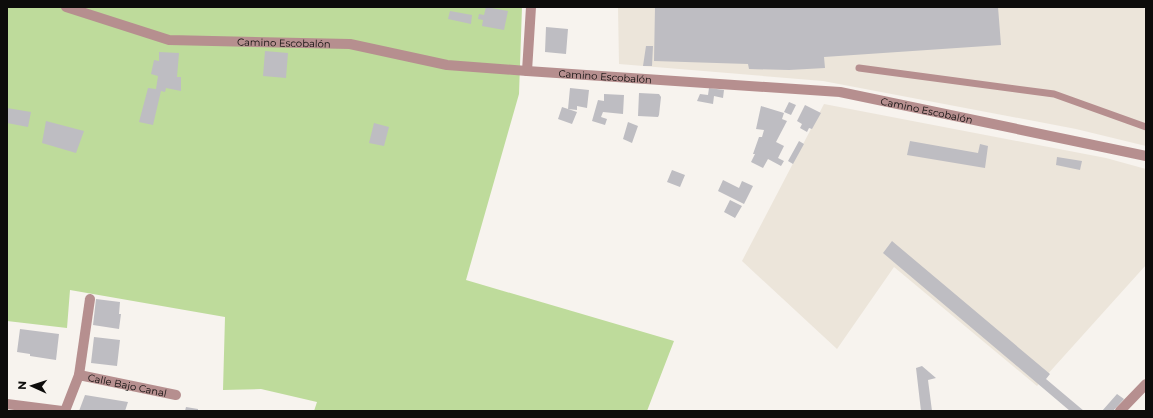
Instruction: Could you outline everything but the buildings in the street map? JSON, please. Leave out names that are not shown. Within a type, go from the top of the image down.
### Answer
[{"type":"street","name":"Camino Escobalón","points":[[66,7],[169,40],[350,44],[447,65],[840,92],[1146,156]]},
{"type":"street","points":[[527,71],[531,7]]},
{"type":"street","name":"Calle Bajo Canal","points":[[63,411],[78,375],[90,299]]},
{"type":"street","name":"Calle Bajo Canal","points":[[78,375],[176,395]]},
{"type":"street","points":[[1120,411],[1146,384]]},
{"type":"street","points":[[7,404],[63,411]]},
{"type":"lane","points":[[859,68],[1054,94],[1146,127]]},
{"type":"shaded area","points":[[618,7],[1143,7],[1146,11],[1146,146],[1076,129],[823,81],[619,64]]},
{"type":"shaded area","points":[[824,104],[1106,158],[1146,169],[1146,265],[1037,386],[894,267],[837,349],[742,261]]},
{"type":"green space","points":[[7,7],[522,7],[519,94],[466,280],[674,341],[647,411],[314,411],[317,402],[261,389],[223,390],[225,317],[70,290],[67,328],[7,321]]}]
